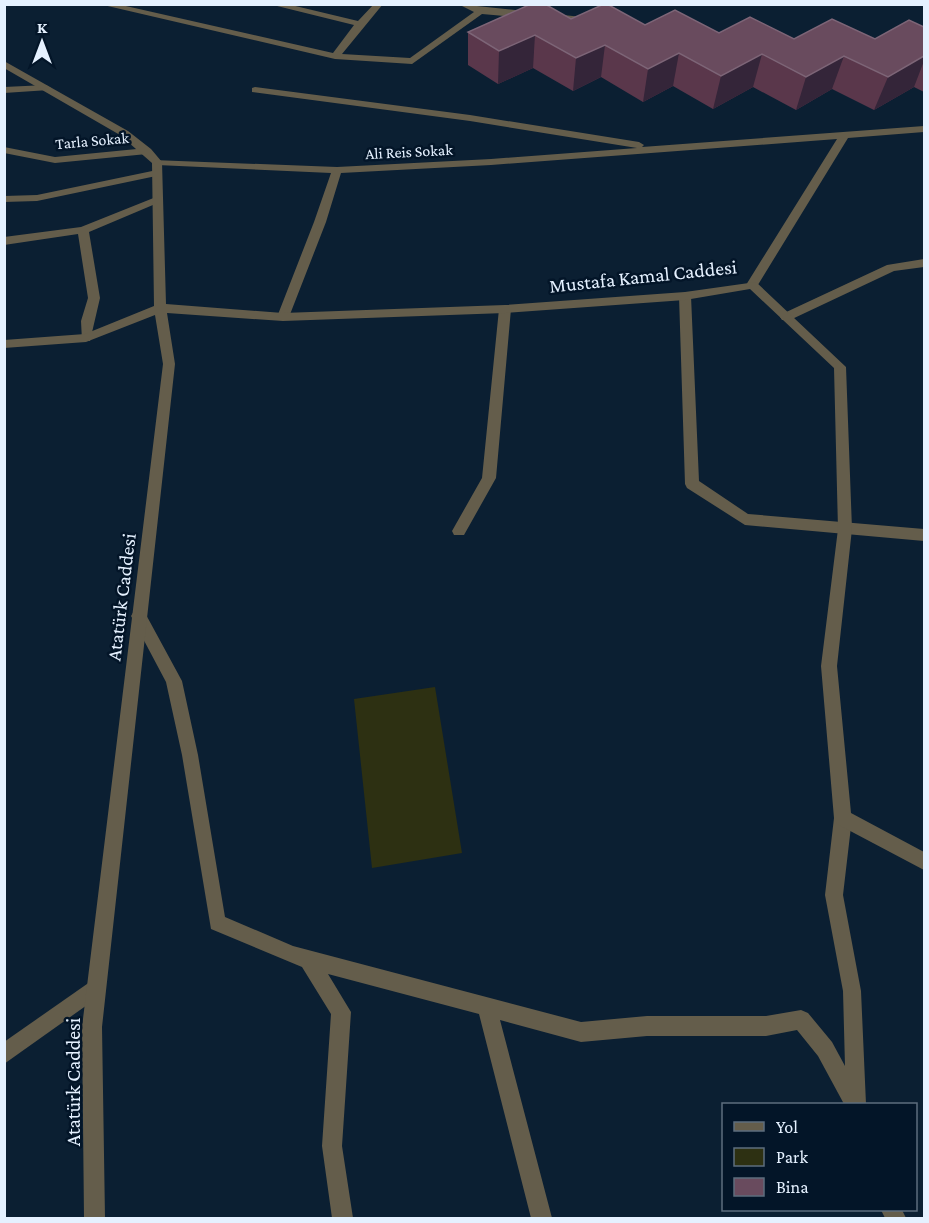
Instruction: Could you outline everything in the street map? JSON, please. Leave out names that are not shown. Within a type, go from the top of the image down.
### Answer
[{"type":"street","points":[[104,4],[335,56],[412,61],[480,11]]},
{"type":"street","points":[[273,4],[303,7],[360,24]]},
{"type":"street","points":[[335,56],[379,4]]},
{"type":"street","points":[[462,4],[480,11],[598,21]]},
{"type":"street","points":[[4,64],[124,133],[154,162],[37,198],[4,199]]},
{"type":"street","points":[[4,90],[46,88]]},
{"type":"street","name":"Ali Reis Sokak","points":[[255,90],[470,118],[663,148]]},
{"type":"street","name":"Ali Reis Sokak","points":[[154,162],[337,170],[491,162],[924,129]]},
{"type":"street","points":[[752,285],[845,134]]},
{"type":"street","name":"Tarla Sokak","points":[[6,151],[55,160],[154,162]]},
{"type":"street","name":"Atatürk Caddesi","points":[[94,1218],[92,1027],[169,364],[160,308],[154,162]]},
{"type":"street","points":[[283,317],[320,222],[337,170]]},
{"type":"street","points":[[4,241],[83,230],[156,200]]},
{"type":"street","points":[[83,230],[94,298],[87,321],[86,338]]},
{"type":"street","points":[[786,317],[891,268],[924,263]]},
{"type":"street","name":"Mustafa Kamal Caddesi","points":[[160,308],[283,317],[505,309],[686,296],[752,285],[840,367],[845,529],[828,666],[843,818],[834,895],[852,991],[856,1103]]},
{"type":"street","points":[[686,296],[692,484],[745,519],[924,535]]},
{"type":"street","points":[[4,344],[86,338],[160,308]]},
{"type":"street","points":[[459,531],[489,478],[505,309]]},
{"type":"street","points":[[140,616],[174,681],[190,755],[217,923],[293,955],[581,1032],[647,1026],[766,1026],[801,1020],[825,1049],[855,1103]]},
{"type":"street","points":[[843,818],[924,861]]},
{"type":"street","points":[[308,959],[341,1012],[332,1146],[342,1218]]},
{"type":"street","points":[[4,1054],[97,986]]},
{"type":"street","points":[[487,1007],[541,1218]]},
{"type":"green space","points":[[435,687],[462,853],[372,868],[354,699]]},
{"type":"building","points":[[531,4],[545,4],[571,19],[607,4],[645,25],[675,10],[719,33],[750,17],[794,39],[832,19],[875,39],[909,20],[924,27],[924,56],[888,77],[844,56],[806,77],[762,54],[721,76],[679,53],[648,69],[605,45],[576,58],[535,35],[499,51],[468,32]]}]
